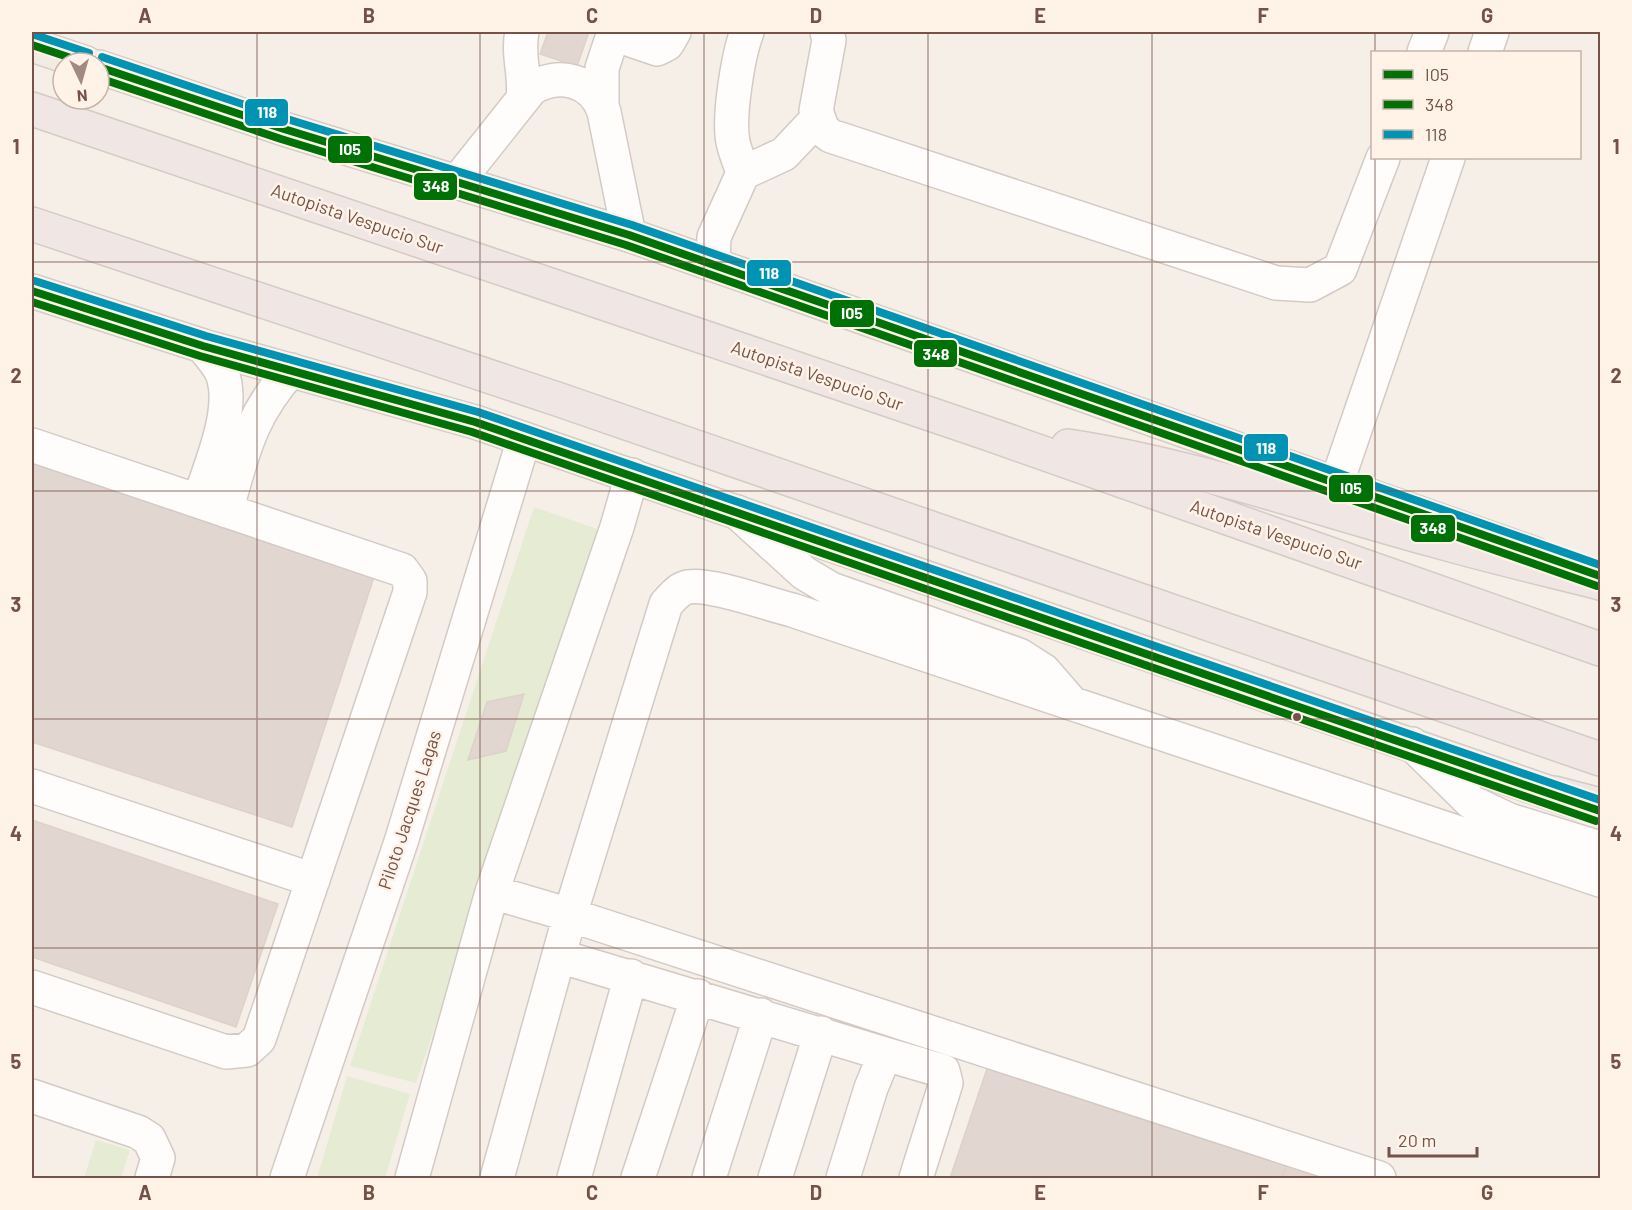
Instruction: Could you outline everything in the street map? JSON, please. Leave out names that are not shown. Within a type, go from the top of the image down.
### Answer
[{"type":"highway","name":"Autopista Vespucio Sur","points":[[32,109],[989,434],[1600,649]]},
{"type":"highway","points":[[32,224],[560,400],[1600,759]]},
{"type":"highway","points":[[989,434],[1117,454],[1600,584]]},
{"type":"highway","points":[[1554,792],[1600,805]]},
{"type":"main road","points":[[32,34],[61,51]]},
{"type":"main road","points":[[32,45],[51,51]]},
{"type":"main road","points":[[111,72],[295,132],[629,235],[1600,576]]},
{"type":"main road","points":[[32,291],[203,346],[432,408],[1554,792],[1600,811]]},
{"type":"street","points":[[522,32],[520,52],[524,77],[524,98]]},
{"type":"street","points":[[629,235],[602,103],[602,68],[614,33],[657,48],[668,44],[674,32]]},
{"type":"street","points":[[743,173],[732,140],[735,87],[741,46],[747,32]]},
{"type":"street","points":[[827,32],[829,40],[816,111],[817,119],[831,136],[1275,283],[1310,285],[1340,270],[1383,159]]},
{"type":"street","points":[[1424,51],[1432,32]]},
{"type":"street","points":[[1485,51],[1492,32]]},
{"type":"street","points":[[457,182],[524,98],[542,82],[558,78],[584,85],[602,103]]},
{"type":"street","points":[[713,264],[714,237],[743,173],[784,154],[817,119]]},
{"type":"street","points":[[1336,485],[1448,159]]},
{"type":"street","points":[[203,346],[222,372],[228,395],[213,506]]},
{"type":"street","points":[[213,506],[259,411],[291,370]]},
{"type":"street","name":"Piloto Jacques Lagas","points":[[287,1179],[401,842],[524,439]]},
{"type":"street","points":[[32,445],[402,570],[410,581],[410,592],[259,1039],[247,1050],[226,1052],[32,987]]},
{"type":"street","points":[[412,1179],[492,892],[617,527],[632,475]]},
{"type":"street","points":[[737,512],[770,544],[813,579],[831,589],[1019,655],[1044,671],[1073,705]]},
{"type":"street","points":[[497,1179],[570,915],[666,604],[678,591],[688,588],[707,587],[792,610],[1600,880]]},
{"type":"street","points":[[1412,744],[1471,802],[1509,820],[1600,848]]},
{"type":"street","points":[[32,786],[314,880]]},
{"type":"street","points":[[492,892],[570,915],[1379,1179]]},
{"type":"street","points":[[560,956],[943,1071],[946,1083],[916,1179]]},
{"type":"street","points":[[574,1179],[631,976]]},
{"type":"street","points":[[638,1179],[698,996]]},
{"type":"street","points":[[709,1179],[761,1015]]},
{"type":"street","points":[[775,1179],[820,1033]]},
{"type":"street","points":[[843,1179],[871,1088],[885,1054]]},
{"type":"street","points":[[32,1096],[138,1132],[149,1139],[158,1158],[152,1179]]},
{"type":"green space","points":[[534,507],[603,531],[416,1083],[350,1066]]},
{"type":"green space","points":[[347,1076],[410,1094],[385,1178],[317,1178]]},
{"type":"green space","points":[[96,1140],[130,1150],[121,1178],[84,1178]]},
{"type":"building","points":[[548,32],[589,32],[577,66],[540,54]]},
{"type":"building","points":[[32,459],[376,571],[292,827],[32,742]]},
{"type":"building","points":[[524,694],[506,751],[468,760],[487,702]]},
{"type":"building","points":[[32,820],[278,904],[236,1027],[32,957]]},
{"type":"building","points":[[989,1063],[1287,1164],[1282,1178],[950,1178]]},
{"type":"building","points":[[1287,1164],[1331,1178],[1282,1178]]},
{"type":"transit line","name":"118","points":[[35,35],[83,51]]},
{"type":"transit line","name":"I05","points":[[32,45],[51,51]]},
{"type":"transit line","name":"118","points":[[111,60],[287,119],[632,225],[1600,565]]},
{"type":"transit line","name":"I05","points":[[111,71],[284,129],[629,235],[1600,576]]},
{"type":"transit line","name":"348","points":[[111,82],[281,139],[626,245],[1597,586]]},
{"type":"transit line","name":"118","points":[[35,281],[206,336],[478,412],[1600,800]]},
{"type":"transit line","name":"I05","points":[[32,291],[203,346],[475,422],[1600,811]]},
{"type":"transit line","name":"348","points":[[32,302],[200,356],[472,432],[1596,821]]}]
